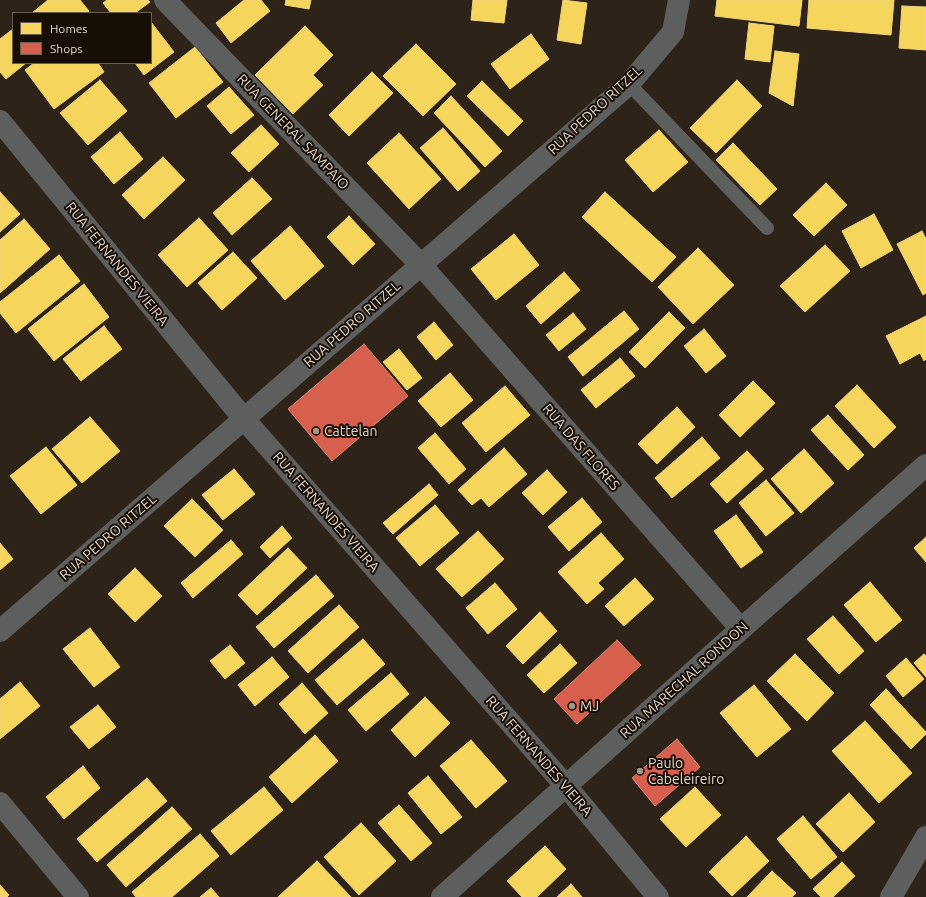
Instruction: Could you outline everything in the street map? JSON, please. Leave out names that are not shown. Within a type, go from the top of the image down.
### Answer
[{"type":"street","name":"RUA GENERAL SAMPAIO","points":[[165,0],[421,265]]},
{"type":"street","name":"RUA PEDRO RITZEL","points":[[0,631],[629,84],[673,32],[679,0]]},
{"type":"street","name":"RUA FERNANDES VIEIRA","points":[[0,121],[244,419],[566,786],[658,897]]},
{"type":"street","name":"RUA DAS FLORES","points":[[421,265],[741,629]]},
{"type":"street","name":"RUA MARECHAL RONDON","points":[[442,897],[926,465]]},
{"type":"street","points":[[0,804],[78,897]]},
{"type":"street","points":[[891,897],[926,837]]},
{"type":"lane","points":[[629,84],[767,228]]},
{"type":"building: Homes","points":[[48,0],[80,0],[89,11],[88,12],[33,12]]},
{"type":"building: Homes","points":[[107,0],[148,0],[150,2],[136,12],[110,12],[103,3]]},
{"type":"building: Homes","points":[[244,0],[261,0],[270,11],[231,43],[216,23]]},
{"type":"building: Homes","points":[[286,0],[311,0],[309,9],[285,5]]},
{"type":"building: Homes","points":[[473,0],[507,0],[504,23],[471,20]]},
{"type":"building: Homes","points":[[563,0],[587,3],[581,44],[557,40]]},
{"type":"building: Homes","points":[[717,0],[802,0],[799,26],[715,16]]},
{"type":"building: Homes","points":[[809,0],[894,0],[891,35],[807,28]]},
{"type":"building: Homes","points":[[902,6],[926,7],[926,50],[899,48]]},
{"type":"building: Homes","points":[[152,23],[174,52],[144,75],[136,64],[152,64]]},
{"type":"building: Homes","points":[[749,23],[774,26],[770,62],[745,59]]},
{"type":"building: Homes","points":[[305,26],[333,55],[313,75],[323,85],[293,114],[255,75]]},
{"type":"building: Homes","points":[[12,30],[12,64],[25,64],[6,79],[0,72],[0,39]]},
{"type":"building: Homes","points":[[531,34],[549,59],[510,89],[491,64]]},
{"type":"building: Homes","points":[[416,44],[456,84],[423,116],[383,76]]},
{"type":"building: Homes","points":[[195,47],[223,82],[176,118],[149,83]]},
{"type":"building: Homes","points":[[775,51],[799,54],[793,106],[769,93]]},
{"type":"building: Homes","points":[[33,64],[99,64],[104,72],[54,109],[25,70]]},
{"type":"building: Homes","points":[[372,72],[393,93],[349,136],[329,115]]},
{"type":"building: Homes","points":[[100,80],[127,111],[88,145],[60,113]]},
{"type":"building: Homes","points":[[737,80],[762,106],[716,153],[690,128]]},
{"type":"building: Homes","points":[[482,81],[523,121],[508,136],[467,96]]},
{"type":"building: Homes","points":[[229,87],[254,115],[231,134],[207,106]]},
{"type":"building: Homes","points":[[451,96],[502,151],[485,167],[434,113]]},
{"type":"building: Homes","points":[[261,125],[279,144],[249,172],[231,153]]},
{"type":"building: Homes","points":[[443,128],[480,171],[458,191],[420,148]]},
{"type":"building: Homes","points":[[659,130],[688,162],[653,192],[625,160]]},
{"type":"building: Homes","points":[[120,132],[143,159],[114,184],[91,157]]},
{"type":"building: Homes","points":[[399,133],[441,179],[409,209],[367,163]]},
{"type":"building: Homes","points":[[733,143],[777,189],[760,205],[716,160]]},
{"type":"building: Homes","points":[[163,157],[185,180],[144,219],[122,195]]},
{"type":"building: Homes","points":[[252,178],[272,199],[232,235],[213,213]]},
{"type":"building: Homes","points":[[826,183],[847,205],[814,236],[793,215]]},
{"type":"building: Homes","points":[[0,192],[20,214],[0,232]]},
{"type":"building: Homes","points":[[605,192],[676,257],[652,282],[582,217]]},
{"type":"building: Homes","points":[[874,214],[893,250],[861,268],[842,231]]},
{"type":"building: Homes","points":[[349,216],[375,244],[353,265],[327,237]]},
{"type":"building: Homes","points":[[199,218],[228,250],[187,287],[158,255]]},
{"type":"building: Homes","points":[[24,219],[50,249],[0,293],[0,240]]},
{"type":"building: Homes","points":[[290,226],[324,266],[285,300],[251,261]]},
{"type":"building: Homes","points":[[922,231],[926,239],[926,293],[923,295],[897,244]]},
{"type":"building: Homes","points":[[514,234],[539,265],[496,300],[471,269]]},
{"type":"building: Homes","points":[[825,245],[850,271],[805,312],[780,286]]},
{"type":"building: Homes","points":[[698,248],[734,285],[693,324],[658,287]]},
{"type":"building: Homes","points":[[233,252],[257,278],[222,310],[198,283]]},
{"type":"building: Homes","points":[[59,255],[80,281],[16,333],[0,313],[0,302]]},
{"type":"building: Homes","points":[[564,272],[580,290],[541,324],[526,306]]},
{"type":"building: Homes","points":[[84,284],[109,317],[54,361],[28,329]]},
{"type":"building: Homes","points":[[624,311],[639,329],[583,376],[568,357]]},
{"type":"building: Homes","points":[[669,312],[685,328],[645,368],[629,352]]},
{"type":"building: Homes","points":[[573,313],[586,329],[559,351],[546,335]]},
{"type":"building: Homes","points":[[926,316],[926,359],[924,361],[920,353],[900,364],[886,336]]},
{"type":"building: Homes","points":[[434,322],[453,345],[436,360],[417,337]]},
{"type":"building: Homes","points":[[104,326],[122,349],[81,381],[63,359]]},
{"type":"building: Homes","points":[[704,329],[726,356],[706,373],[684,346]]},
{"type":"building: Homes","points":[[399,349],[422,378],[407,390],[383,362]]},
{"type":"building: Homes","points":[[620,358],[635,376],[596,408],[581,390]]},
{"type":"building: Homes","points":[[450,373],[473,400],[441,427],[418,401]]},
{"type":"building: Homes","points":[[753,381],[775,403],[740,437],[719,415]]},
{"type":"building: Homes","points":[[857,385],[896,427],[874,448],[835,406]]},
{"type":"building: Homes","points":[[505,386],[530,415],[486,452],[462,423]]},
{"type":"building: Homes","points":[[677,407],[695,427],[657,464],[638,444]]},
{"type":"building: Homes","points":[[828,415],[864,455],[848,470],[811,430]]},
{"type":"building: Homes","points":[[90,417],[120,451],[82,483],[52,449]]},
{"type":"building: Homes","points":[[435,433],[466,469],[449,484],[418,448]]},
{"type":"building: Homes","points":[[702,437],[720,458],[672,498],[655,478]]},
{"type":"building: Homes","points":[[46,447],[77,485],[41,514],[10,476]]},
{"type":"building: Homes","points":[[504,448],[527,474],[489,507],[481,498],[472,505],[458,490]]},
{"type":"building: Homes","points":[[804,449],[834,483],[801,513],[771,479]]},
{"type":"building: Homes","points":[[747,451],[764,469],[727,503],[710,484]]},
{"type":"building: Homes","points":[[234,469],[255,494],[223,520],[202,495]]},
{"type":"building: Homes","points":[[547,470],[567,492],[543,515],[522,493]]},
{"type":"building: Homes","points":[[766,480],[794,513],[766,536],[739,503]]},
{"type":"building: Homes","points":[[429,484],[438,495],[393,534],[383,523]]},
{"type":"building: Homes","points":[[582,498],[602,522],[569,551],[548,527]]},
{"type":"building: Homes","points":[[192,499],[223,530],[195,557],[164,526]]},
{"type":"building: Homes","points":[[435,505],[459,533],[420,566],[396,538]]},
{"type":"building: Homes","points":[[736,515],[763,552],[741,568],[714,531]]},
{"type":"building: Homes","points":[[282,526],[292,538],[270,558],[260,547]]},
{"type":"building: Homes","points":[[478,531],[504,559],[462,597],[436,569]]},
{"type":"building: Homes","points":[[601,533],[624,559],[598,583],[604,589],[587,604],[558,572]]},
{"type":"building: Homes","points":[[926,537],[926,562],[914,548]]},
{"type":"building: Homes","points":[[231,540],[243,554],[193,598],[181,583]]},
{"type":"building: Homes","points":[[0,543],[13,559],[0,570]]},
{"type":"building: Homes","points":[[288,548],[307,568],[257,615],[238,595]]},
{"type":"building: Homes","points":[[135,568],[162,596],[135,622],[108,594]]},
{"type":"building: Homes","points":[[316,575],[334,596],[274,648],[256,627]]},
{"type":"building: Homes","points":[[635,578],[654,599],[624,626],[605,606]]},
{"type":"building: Homes","points":[[870,582],[902,620],[876,642],[844,605]]},
{"type":"building: Homes","points":[[495,583],[517,609],[488,634],[466,608]]},
{"type":"building: Homes","points":[[339,605],[359,627],[308,673],[288,651]]},
{"type":"building: Homes","points":[[540,612],[557,631],[523,664],[506,646]]},
{"type":"building: Homes","points":[[833,616],[864,651],[839,674],[807,639]]},
{"type":"building: Homes","points":[[90,628],[120,667],[94,687],[63,649]]},
{"type":"building: Homes","points":[[363,639],[385,664],[337,705],[315,680]]},
{"type":"building: Homes","points":[[560,644],[577,663],[544,693],[527,675]]},
{"type":"building: Homes","points":[[230,645],[245,663],[225,679],[210,661]]},
{"type":"building: Homes","points":[[795,654],[834,693],[807,721],[767,681]]},
{"type":"building: Homes","points":[[924,654],[926,656],[926,677],[914,663]]},
{"type":"building: Homes","points":[[272,657],[289,677],[255,706],[238,685]]},
{"type":"building: Homes","points":[[906,658],[924,679],[903,697],[886,676]]},
{"type":"building: Homes","points":[[391,673],[409,694],[366,731],[348,710]]},
{"type":"building: Homes","points":[[20,682],[40,706],[0,739],[0,699]]},
{"type":"building: Homes","points":[[302,683],[328,713],[305,734],[279,704]]},
{"type":"building: Homes","points":[[754,685],[791,729],[757,757],[720,713]]},
{"type":"building: Homes","points":[[886,689],[926,732],[926,734],[911,749],[870,705]]},
{"type":"building: Homes","points":[[425,697],[450,723],[415,757],[391,730]]},
{"type":"building: Homes","points":[[98,705],[116,727],[89,749],[70,727]]},
{"type":"building: Homes","points":[[865,721],[912,773],[879,803],[832,751]]},
{"type":"building: Homes","points":[[315,735],[338,761],[292,803],[269,777]]},
{"type":"building: Homes","points":[[471,740],[507,781],[476,808],[440,766]]},
{"type":"building: Homes","points":[[83,766],[100,788],[64,819],[46,797]]},
{"type":"building: Homes","points":[[428,776],[462,817],[441,834],[408,793]]},
{"type":"building: Homes","points":[[147,778],[167,801],[97,862],[77,839]]},
{"type":"building: Homes","points":[[264,787],[283,810],[231,855],[211,831]]},
{"type":"building: Homes","points":[[695,787],[721,815],[686,847],[660,819]]},
{"type":"building: Homes","points":[[849,793],[875,822],[843,852],[816,824]]},
{"type":"building: Homes","points":[[399,805],[432,843],[411,861],[378,823]]},
{"type":"building: Homes","points":[[172,807],[192,829],[126,887],[107,865]]},
{"type":"building: Homes","points":[[803,816],[837,857],[811,879],[777,839]]},
{"type":"building: Homes","points":[[361,823],[396,861],[359,895],[324,857]]},
{"type":"building: Homes","points":[[200,834],[219,856],[172,897],[136,897],[132,892]]},
{"type":"building: Homes","points":[[746,836],[769,861],[732,896],[709,872]]},
{"type":"building: Homes","points":[[545,846],[566,869],[537,897],[522,897],[507,881]]},
{"type":"building: Homes","points":[[317,861],[351,897],[278,897]]},
{"type":"building: Homes","points":[[842,862],[855,876],[833,897],[821,897],[813,889]]},
{"type":"building: Homes","points":[[772,871],[796,893],[792,897],[747,897]]},
{"type":"building: Homes","points":[[571,884],[582,897],[557,897]]},
{"type":"building: Homes","points":[[0,885],[9,895],[7,897],[0,897]]},
{"type":"building: Homes","points":[[211,888],[219,897],[200,897]]},
{"type":"building: Shops","points":[[364,344],[408,396],[332,461],[288,409]]},
{"type":"building: Shops","points":[[617,640],[641,665],[577,724],[554,699]]},
{"type":"building: Shops","points":[[677,739],[700,767],[655,806],[632,778]]},
{"type":"place","name":"Cattelan","points":[[316,431]]},
{"type":"place","name":"MJ","points":[[572,706]]},
{"type":"place","name":"Paulo Cabeleireiro","points":[[640,771]]}]
